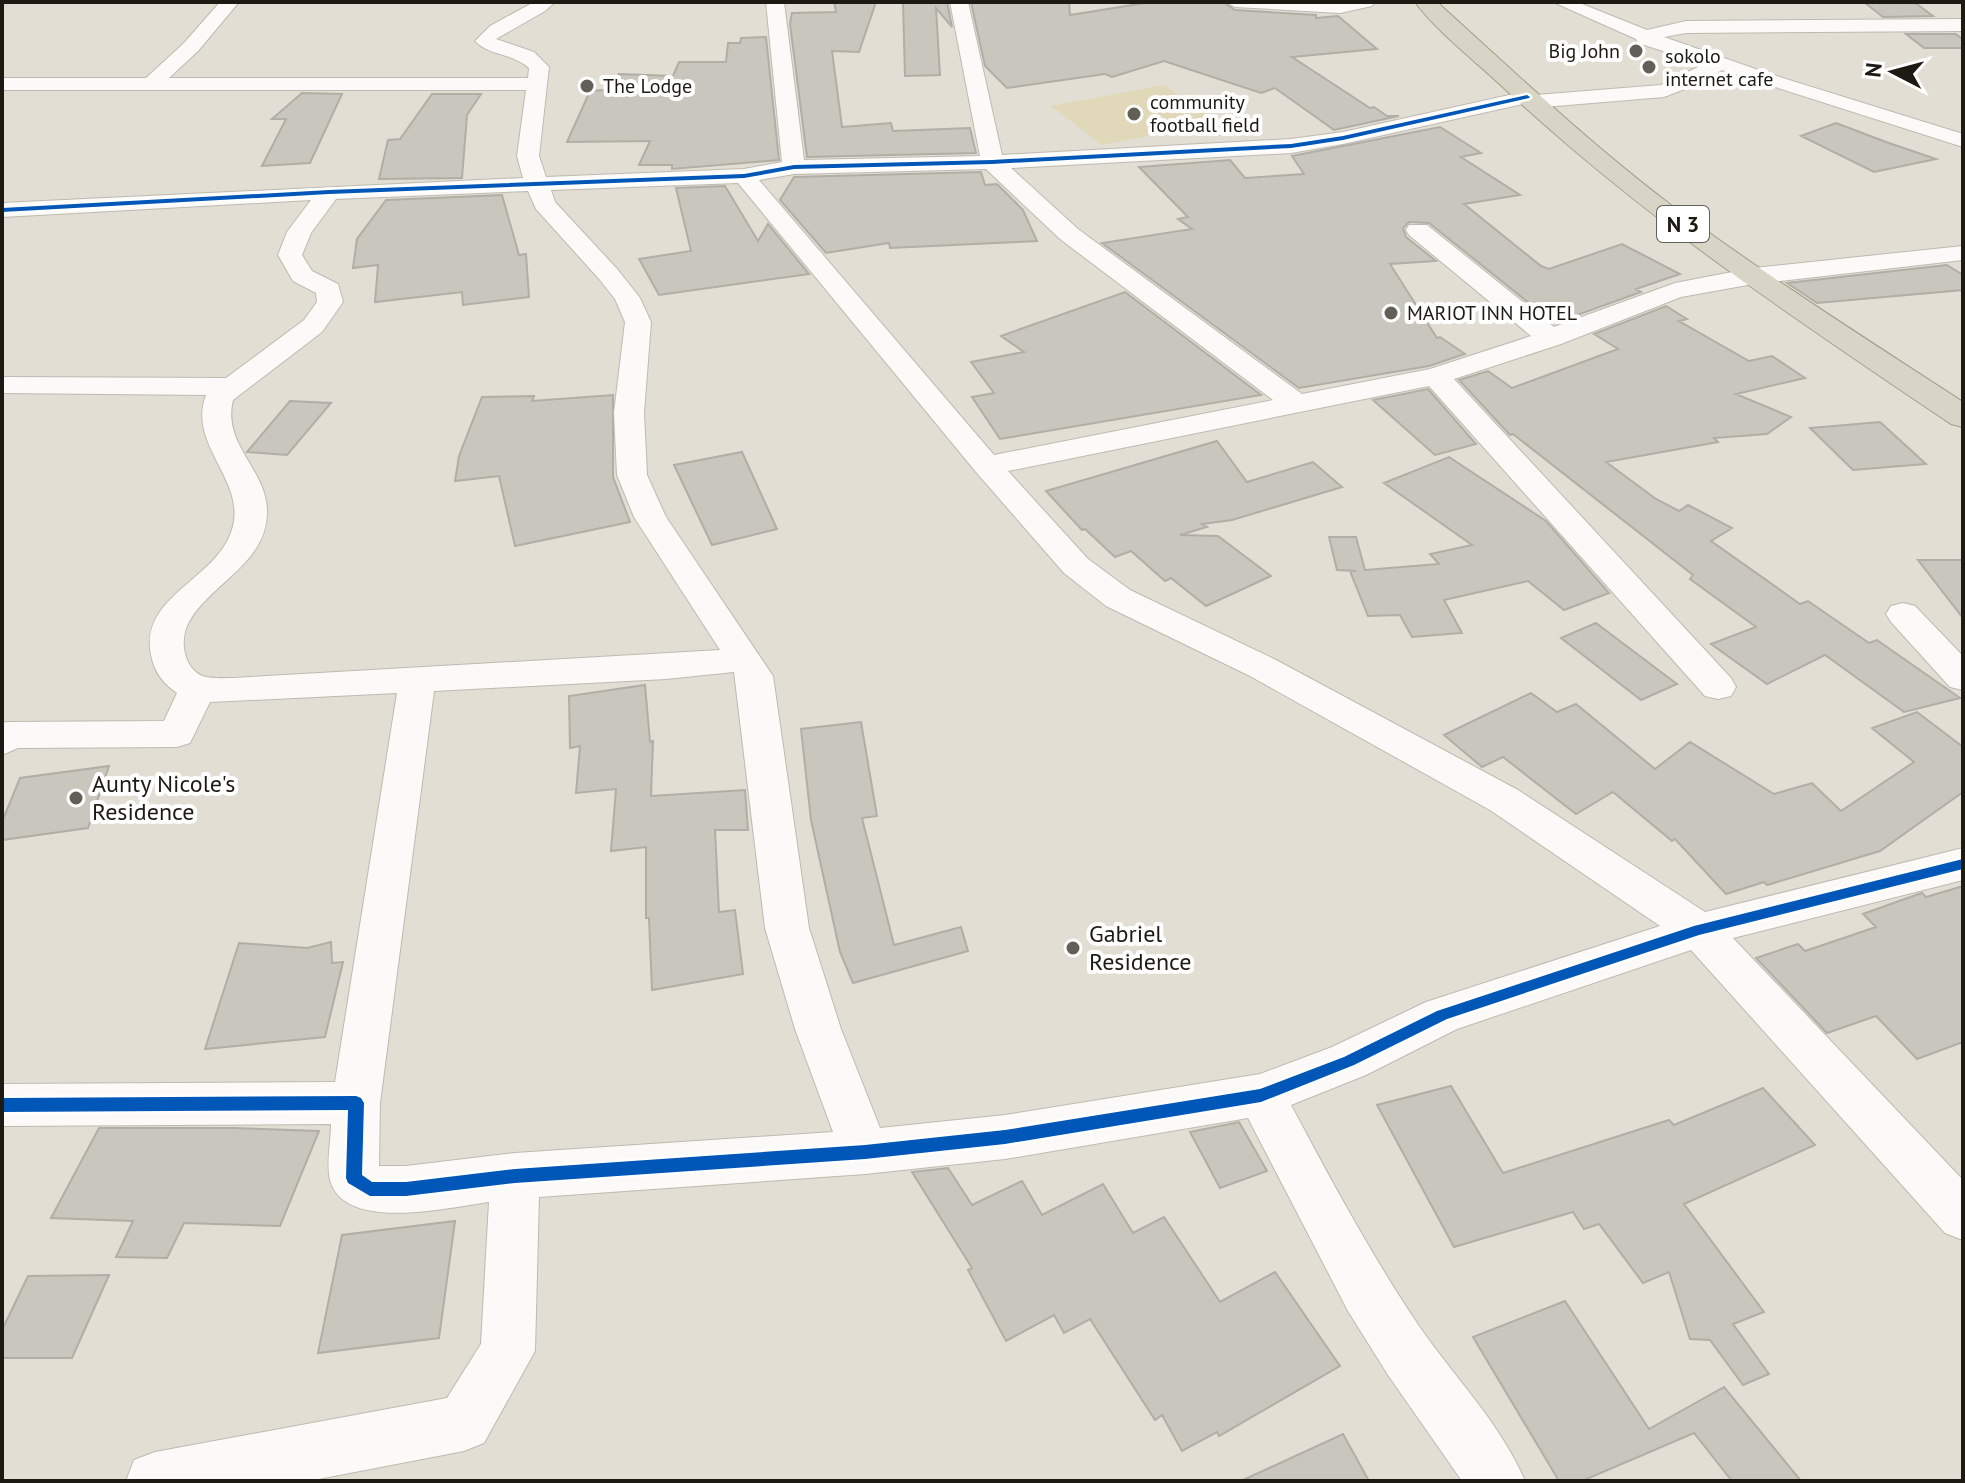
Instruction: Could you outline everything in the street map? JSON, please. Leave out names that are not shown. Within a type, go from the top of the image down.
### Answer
[{"type":"highway","name":"N 3","points":[[1425,2],[1621,178],[1753,276],[1963,417]]},
{"type":"street","points":[[154,81],[191,47],[230,2]]},
{"type":"street","points":[[546,2],[525,17],[496,29],[484,41],[518,50],[533,58],[539,67],[528,156],[536,185],[544,204],[627,298],[638,322],[629,413],[632,475],[650,517],[755,676],[787,928],[818,1029],[865,1152]]},
{"type":"street","points":[[775,2],[794,167]]},
{"type":"street","points":[[959,2],[992,162],[1069,234],[1298,405]]},
{"type":"street","points":[[1235,2],[1340,8],[1366,2]]},
{"type":"street","points":[[1562,2],[1645,39],[1717,65],[1963,141]]},
{"type":"street","points":[[1645,39],[1660,31],[1686,27],[1963,25]]},
{"type":"street","points":[[2,210],[329,192],[744,176],[794,167],[992,162],[1291,146],[1530,99],[1664,91],[1717,65]]},
{"type":"street","points":[[2,84],[154,81],[189,86],[535,84]]},
{"type":"street","points":[[744,176],[987,466],[1076,566],[1118,598],[1287,680],[1504,800],[1699,930],[1963,1216]]},
{"type":"street","points":[[329,192],[299,232],[290,255],[302,276],[329,289],[330,302],[313,326],[219,397],[213,413],[220,442],[240,474],[251,508],[248,536],[228,566],[196,592],[169,623],[165,652],[178,677],[197,690],[666,667],[744,659]]},
{"type":"street","points":[[1418,230],[1551,338]]},
{"type":"street","points":[[987,466],[1436,376],[1551,338],[1675,291],[1753,276],[1963,253]]},
{"type":"street","points":[[1436,376],[1718,687]]},
{"type":"street","points":[[2,385],[231,387]]},
{"type":"street","points":[[1903,614],[1963,678]]},
{"type":"street","points":[[417,680],[356,1103],[354,1178],[370,1189],[406,1189],[515,1176],[865,1152],[1005,1137],[1261,1095],[1349,1061],[1442,1015],[1699,930],[1963,864]]},
{"type":"street","points":[[2,742],[7,735],[177,734],[197,690]]},
{"type":"street","points":[[1261,1095],[1357,1275],[1407,1356],[1475,1447],[1496,1481]]},
{"type":"street","points":[[2,1105],[356,1103]]},
{"type":"street","points":[[155,1481],[464,1423],[508,1351],[515,1176]]},
{"type":"shaded area","name":"community football field","points":[[1164,85],[1219,122],[1102,145],[1051,106]]},
{"type":"building","points":[[834,2],[876,2],[859,52],[832,51],[842,127],[891,123],[893,131],[970,128],[976,153],[807,157],[790,24],[792,13],[836,12]]},
{"type":"building","points":[[903,2],[947,2],[952,27],[936,8],[940,75],[905,76]]},
{"type":"building","points":[[971,2],[1069,2],[1070,15],[1151,2],[1223,2],[1235,10],[1316,15],[1316,18],[1338,16],[1377,49],[1292,57],[1370,108],[1374,107],[1387,116],[1399,116],[1334,130],[1275,88],[1261,93],[1164,61],[1112,77],[1105,74],[1007,88],[985,66]]},
{"type":"building","points":[[1864,2],[1914,2],[1933,16],[1883,17]]},
{"type":"building","points":[[1906,34],[1956,34],[1963,40],[1963,48],[1924,48]]},
{"type":"building","points":[[766,37],[779,160],[672,169],[672,165],[639,165],[650,141],[567,142],[590,91],[605,90],[619,74],[673,76],[679,62],[726,62],[728,43],[740,43],[741,38]]},
{"type":"building","points":[[302,93],[342,94],[310,163],[262,166],[286,119],[272,119]]},
{"type":"building","points":[[432,94],[481,94],[467,115],[462,178],[379,179],[388,140],[400,139]]},
{"type":"building","points":[[1836,123],[1936,159],[1874,172],[1801,136]]},
{"type":"building","points":[[1440,127],[1481,153],[1461,157],[1520,195],[1464,204],[1541,266],[1549,269],[1622,244],[1680,274],[1569,318],[1557,311],[1544,315],[1429,223],[1409,222],[1403,228],[1406,237],[1436,261],[1390,264],[1437,338],[1465,354],[1429,366],[1299,388],[1102,243],[1192,229],[1178,219],[1188,217],[1139,167],[1230,160],[1245,178],[1304,174],[1292,156]]},
{"type":"building","points":[[981,172],[985,185],[997,184],[1023,210],[1037,241],[890,248],[889,243],[826,253],[780,200],[794,177]]},
{"type":"building","points":[[725,186],[758,241],[768,224],[809,274],[659,295],[639,259],[691,251],[676,188]]},
{"type":"building","points":[[502,195],[519,255],[526,254],[529,297],[463,305],[462,292],[375,302],[378,265],[353,268],[357,239],[386,200]]},
{"type":"building","points":[[1947,265],[1963,275],[1963,290],[1817,303],[1787,283]]},
{"type":"building","points":[[1125,292],[1261,395],[1000,439],[972,397],[994,393],[971,362],[1024,352],[1001,336]]},
{"type":"building","points":[[1666,306],[1687,319],[1679,321],[1749,361],[1772,356],[1805,378],[1736,394],[1791,417],[1767,434],[1714,438],[1718,442],[1606,462],[1656,499],[1679,511],[1688,505],[1732,528],[1711,541],[1800,604],[1808,601],[1869,643],[1877,640],[1960,698],[1904,712],[1825,655],[1767,684],[1711,644],[1756,627],[1690,579],[1693,575],[1513,434],[1510,435],[1459,380],[1488,371],[1512,388],[1618,349],[1594,334]]},
{"type":"building","points":[[1428,389],[1476,444],[1435,455],[1373,400]]},
{"type":"building","points":[[613,395],[613,477],[630,522],[515,546],[499,476],[455,481],[459,456],[482,397],[534,396],[532,401]]},
{"type":"building","points":[[290,401],[331,403],[287,455],[247,452]]},
{"type":"building","points":[[1880,422],[1926,464],[1853,470],[1810,428]]},
{"type":"building","points":[[1217,441],[1247,482],[1313,462],[1342,487],[1232,520],[1202,524],[1207,527],[1180,535],[1218,536],[1271,576],[1206,606],[1171,578],[1165,581],[1131,551],[1115,557],[1085,529],[1082,530],[1046,491]]},
{"type":"building","points":[[742,452],[777,529],[712,545],[674,465]]},
{"type":"building","points":[[1449,457],[1546,521],[1609,593],[1564,610],[1528,581],[1444,600],[1462,633],[1412,637],[1400,615],[1368,616],[1350,571],[1356,571],[1337,570],[1329,537],[1356,537],[1365,570],[1439,564],[1430,554],[1472,545],[1384,483]]},
{"type":"building","points":[[1918,560],[1963,560],[1963,618]]},
{"type":"building","points":[[1596,623],[1677,684],[1641,700],[1561,638]]},
{"type":"building","points":[[645,685],[650,742],[653,741],[651,796],[745,790],[748,830],[715,830],[719,912],[735,910],[743,974],[652,990],[649,918],[646,918],[646,847],[611,851],[616,789],[576,793],[580,746],[570,748],[569,696]]},
{"type":"building","points":[[1531,693],[1557,712],[1576,704],[1655,769],[1690,742],[1774,794],[1812,783],[1841,811],[1914,762],[1872,728],[1917,712],[1963,747],[1963,792],[1880,851],[1726,894],[1675,839],[1672,841],[1613,792],[1576,814],[1503,757],[1482,767],[1444,735]]},
{"type":"building","points":[[861,722],[877,816],[862,818],[894,945],[961,927],[968,951],[853,983],[840,952],[811,820],[801,729]]},
{"type":"building","points":[[109,766],[88,828],[2,840],[2,822],[20,778]]},
{"type":"building","points":[[1963,886],[1963,1042],[1917,1059],[1876,1016],[1827,1033],[1756,958],[1798,944],[1805,951],[1876,927],[1863,914],[1922,893],[1926,897]]},
{"type":"building","points":[[331,942],[332,963],[343,962],[325,1037],[205,1049],[239,943],[307,948]]},
{"type":"building","points":[[1451,1086],[1503,1173],[1669,1120],[1674,1125],[1763,1088],[1815,1145],[1684,1204],[1764,1312],[1733,1324],[1769,1374],[1743,1385],[1710,1340],[1690,1339],[1669,1272],[1643,1283],[1599,1224],[1584,1229],[1573,1212],[1454,1247],[1377,1105]]},
{"type":"building","points":[[1239,1122],[1267,1171],[1220,1188],[1190,1132]]},
{"type":"building","points":[[99,1128],[319,1131],[280,1226],[184,1223],[167,1258],[116,1257],[133,1221],[51,1218]]},
{"type":"building","points":[[948,1168],[972,1205],[1022,1181],[1042,1215],[1103,1184],[1133,1233],[1164,1217],[1220,1302],[1275,1272],[1340,1366],[1219,1436],[1217,1432],[1182,1451],[1162,1415],[1155,1420],[1090,1319],[1064,1333],[1054,1315],[1006,1341],[968,1270],[972,1268],[912,1172]]},
{"type":"building","points":[[455,1221],[439,1338],[318,1353],[342,1235]]},
{"type":"building","points":[[109,1275],[72,1358],[2,1358],[2,1330],[28,1276]]},
{"type":"building","points":[[1565,1301],[1649,1429],[1724,1387],[1801,1481],[1732,1481],[1694,1433],[1582,1481],[1559,1481],[1473,1337]]},
{"type":"building","points":[[1343,1434],[1369,1481],[1241,1481]]},
{"type":"cycle path","points":[[2,210],[329,192],[744,176],[794,167],[992,162],[1291,146],[1343,138],[1527,97]]},
{"type":"cycle path","points":[[2,1105],[356,1103],[354,1178],[370,1189],[406,1189],[515,1176],[865,1152],[1005,1137],[1261,1095],[1349,1061],[1442,1015],[1699,930],[1963,864]]},
{"type":"place","name":"Big John","points":[[1636,51]]},
{"type":"place","name":"sokolo internet cafe","points":[[1649,67]]},
{"type":"place","name":"The Lodge","points":[[587,86]]},
{"type":"place","name":"community football field","points":[[1134,114]]},
{"type":"place","name":"MARIOT INN HOTEL","points":[[1391,313]]},
{"type":"place","name":"Aunty Nicole's Residence","points":[[76,798]]},
{"type":"place","name":"Gabriel Residence","points":[[1073,948]]}]
